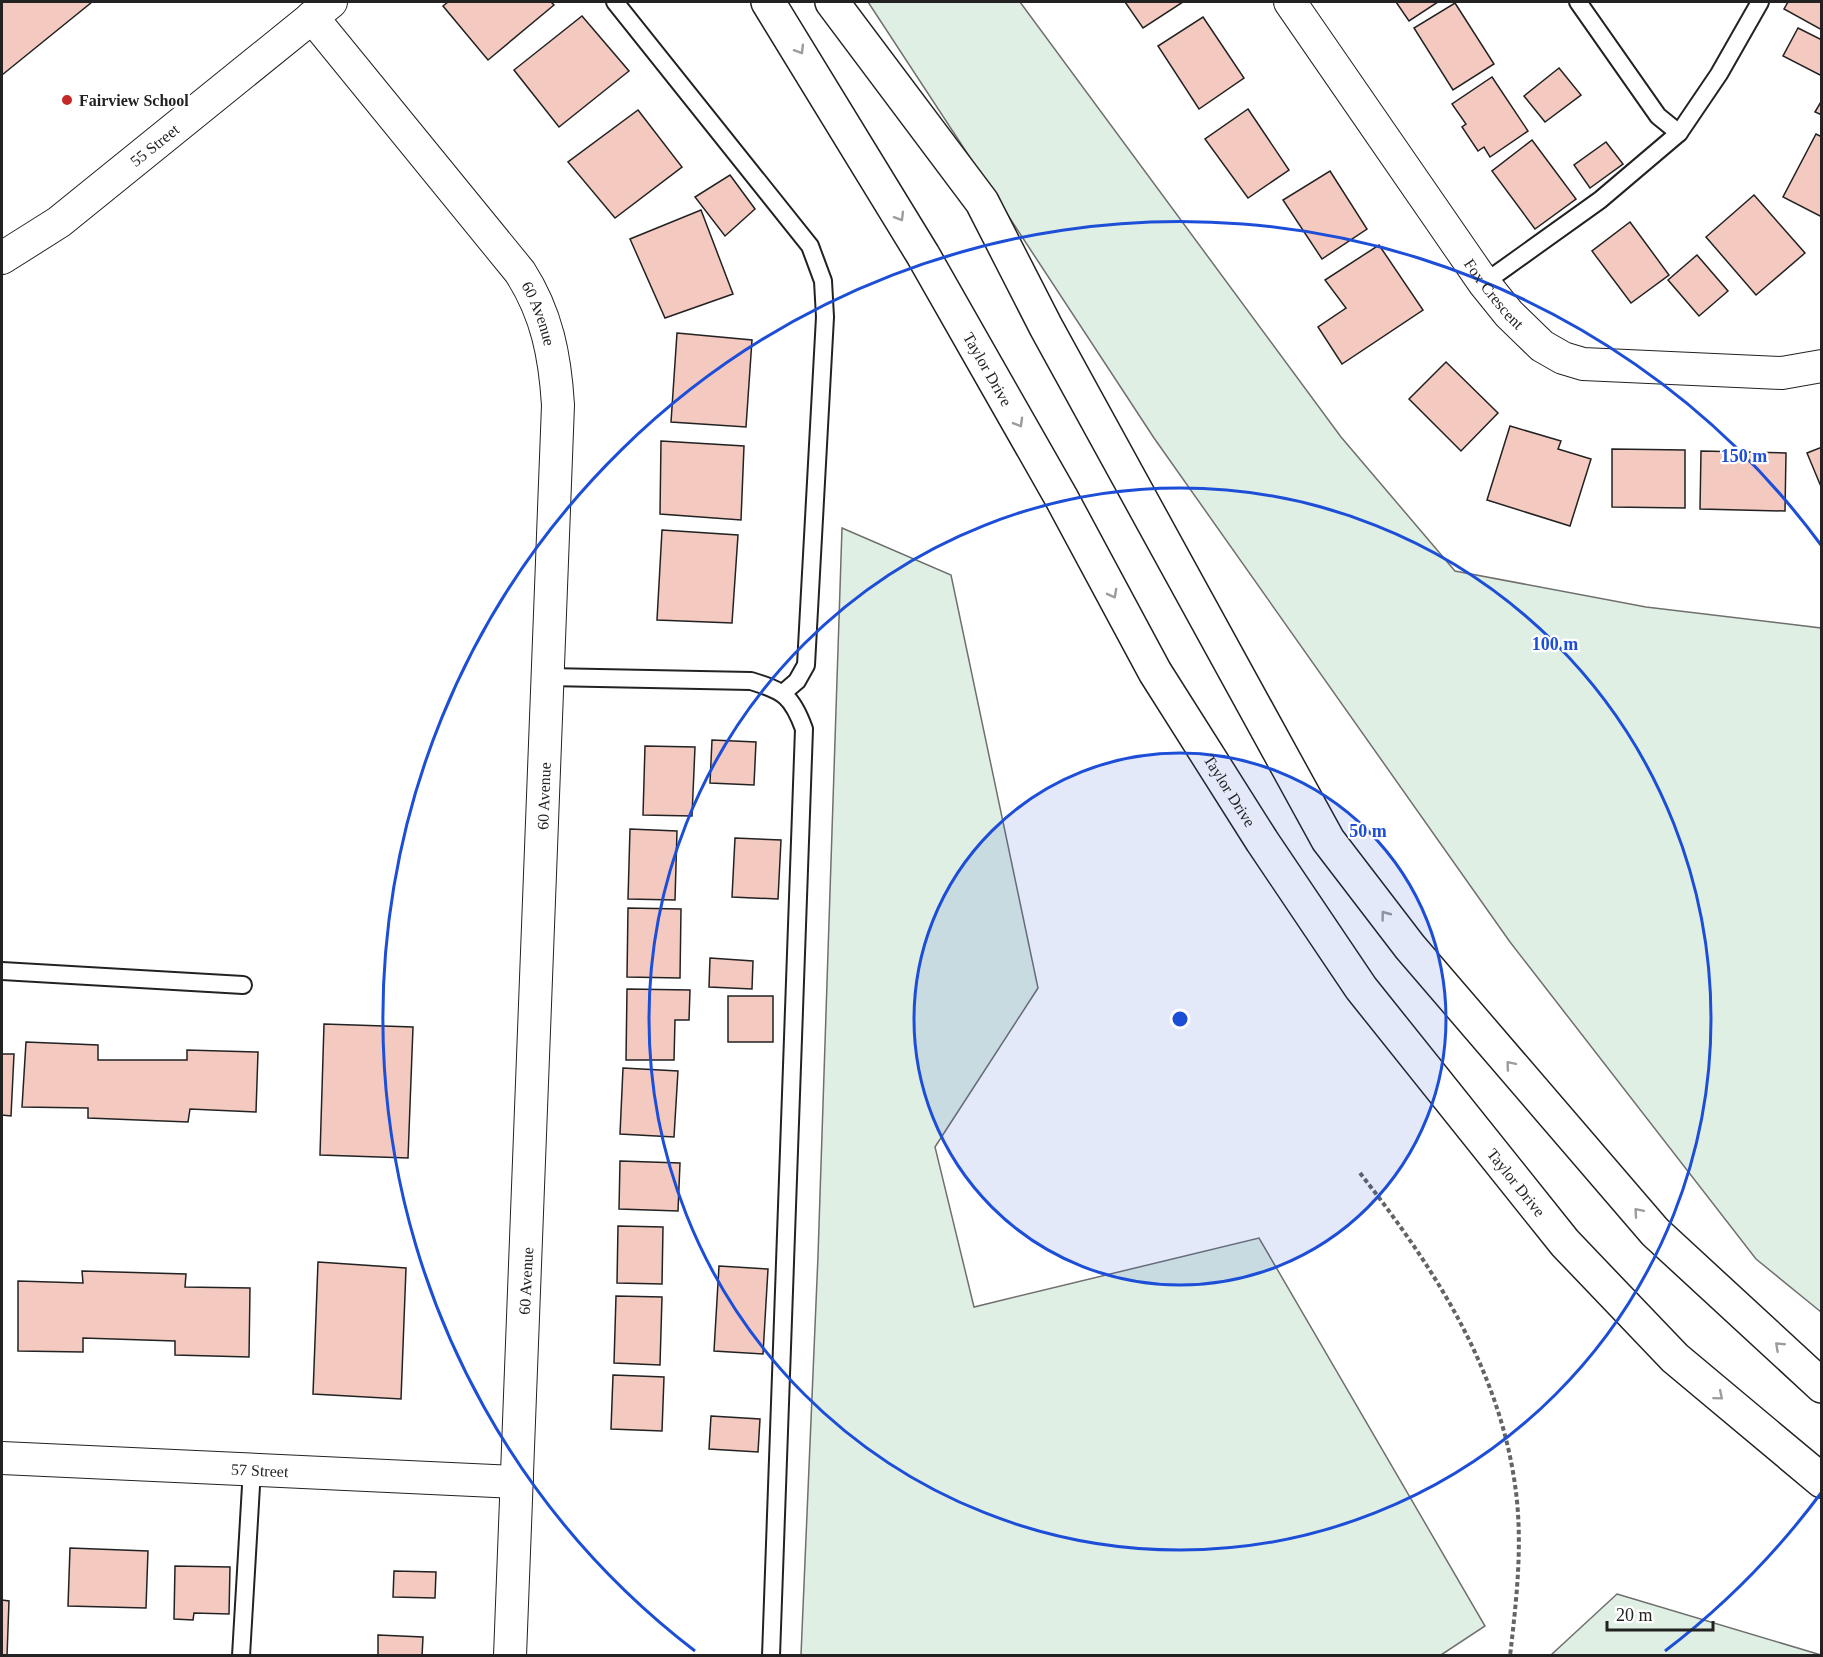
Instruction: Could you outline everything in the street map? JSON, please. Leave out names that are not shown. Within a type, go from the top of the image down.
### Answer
[{"type":"main road","name":"Taylor Drive","points":[[768,2],[923,255],[1062,499],[1155,672],[1262,841],[1361,988],[1565,1243],[1675,1358],[1821,1481]]},
{"type":"main road","points":[[832,2],[982,202],[1046,327],[1329,840],[1410,947],[1655,1232],[1821,1386]]},
{"type":"street","name":"Fox Crescent","points":[[1290,2],[1484,283],[1509,315],[1542,346],[1563,358],[1583,364],[1782,373],[1821,366]]},
{"type":"street","name":"55 Street","points":[[2,258],[59,222],[322,9]]},
{"type":"street","name":"60 Avenue","points":[[322,9],[520,272],[535,295],[543,315],[554,359],[558,405],[510,1656]]},
{"type":"street","name":"57 Street","points":[[2,1458],[517,1482]]},
{"type":"lane","points":[[615,2],[810,246],[820,267],[825,317],[807,657],[802,674],[783,693]]},
{"type":"lane","points":[[1578,2],[1658,116],[1679,133]]},
{"type":"lane","points":[[1484,283],[1600,200],[1679,133],[1719,74],[1760,2]]},
{"type":"lane","points":[[548,677],[751,681],[783,693],[796,708],[804,729],[771,1656]]},
{"type":"lane","points":[[2,971],[243,985]]},
{"type":"lane","points":[[241,1656],[252,1469]]},
{"type":"path","points":[[1360,1173],[1410,1237],[1437,1277],[1479,1363],[1496,1411],[1508,1451],[1516,1501],[1518,1590],[1509,1656]]},
{"type":"green space","points":[[868,2],[1020,2],[1341,437],[1455,571],[1646,607],[1821,628],[1821,1312],[1756,1259],[1510,942],[1154,438]]},
{"type":"green space","points":[[842,528],[951,575],[1038,988],[935,1147],[974,1307],[1259,1238],[1485,1626],[1441,1655],[801,1655],[818,1256]]},
{"type":"green space","points":[[1617,1594],[1821,1655],[1551,1655]]},
{"type":"building","points":[[2,2],[92,2],[2,75]]},
{"type":"building","points":[[448,2],[551,2],[554,5],[488,60],[443,6]]},
{"type":"building","points":[[1125,2],[1183,2],[1143,28]]},
{"type":"building","points":[[1396,2],[1438,2],[1409,21]]},
{"type":"building","points":[[1788,2],[1822,2],[1822,30],[1784,9]]},
{"type":"building","points":[[1455,3],[1494,64],[1453,90],[1414,28]]},
{"type":"building","points":[[582,16],[629,71],[559,127],[514,70]]},
{"type":"building","points":[[1203,17],[1244,78],[1199,109],[1158,46]]},
{"type":"building","points":[[1798,28],[1822,40],[1822,76],[1783,56]]},
{"type":"building","points":[[1559,68],[1581,95],[1545,122],[1524,96]]},
{"type":"building","points":[[1492,77],[1528,131],[1490,157],[1484,147],[1478,151],[1462,127],[1466,124],[1452,104]]},
{"type":"building","points":[[1822,100],[1822,115],[1815,112]]},
{"type":"building","points":[[1248,109],[1289,170],[1248,198],[1205,139]]},
{"type":"building","points":[[638,110],[682,167],[615,218],[568,162]]},
{"type":"building","points":[[1816,134],[1822,137],[1822,217],[1783,197]]},
{"type":"building","points":[[1532,140],[1576,199],[1535,229],[1492,171]]},
{"type":"building","points":[[1606,142],[1623,164],[1590,188],[1574,165]]},
{"type":"building","points":[[1330,171],[1367,229],[1322,259],[1283,200]]},
{"type":"building","points":[[730,175],[755,209],[725,236],[695,197]]},
{"type":"building","points":[[1754,195],[1805,253],[1756,295],[1706,237]]},
{"type":"building","points":[[701,210],[733,294],[665,318],[630,239]]},
{"type":"building","points":[[1630,222],[1669,275],[1631,303],[1592,251]]},
{"type":"building","points":[[1379,245],[1423,310],[1342,364],[1318,327],[1346,308],[1325,280]]},
{"type":"building","points":[[1697,255],[1728,291],[1699,316],[1668,280]]},
{"type":"building","points":[[677,333],[752,340],[746,427],[671,422]]},
{"type":"building","points":[[1446,362],[1498,413],[1461,451],[1409,399]]},
{"type":"building","points":[[1510,426],[1561,441],[1558,449],[1591,459],[1570,526],[1487,500]]},
{"type":"building","points":[[661,441],[744,446],[741,520],[660,514]]},
{"type":"building","points":[[1822,447],[1822,489],[1807,453]]},
{"type":"building","points":[[1612,449],[1685,450],[1685,508],[1612,507]]},
{"type":"building","points":[[1701,451],[1786,453],[1785,511],[1700,509]]},
{"type":"building","points":[[662,530],[738,535],[732,623],[657,620]]},
{"type":"building","points":[[712,740],[756,742],[754,785],[710,783]]},
{"type":"building","points":[[645,746],[695,747],[692,816],[643,815]]},
{"type":"building","points":[[630,829],[677,831],[675,900],[628,899]]},
{"type":"building","points":[[735,838],[781,840],[778,899],[732,897]]},
{"type":"building","points":[[628,908],[681,909],[680,978],[627,977]]},
{"type":"building","points":[[710,958],[753,961],[752,989],[709,987]]},
{"type":"building","points":[[627,989],[690,990],[689,1020],[675,1020],[674,1060],[626,1060]]},
{"type":"building","points":[[728,996],[773,996],[773,1042],[728,1042]]},
{"type":"building","points":[[324,1024],[413,1027],[408,1158],[320,1155]]},
{"type":"building","points":[[26,1042],[98,1045],[98,1060],[187,1060],[187,1050],[258,1052],[256,1112],[190,1109],[188,1122],[88,1118],[88,1108],[22,1107]]},
{"type":"building","points":[[2,1054],[14,1054],[11,1116],[2,1115]]},
{"type":"building","points":[[623,1068],[678,1071],[674,1137],[620,1134]]},
{"type":"building","points":[[620,1161],[680,1163],[678,1211],[619,1209]]},
{"type":"building","points":[[618,1226],[663,1227],[662,1284],[617,1283]]},
{"type":"building","points":[[318,1262],[406,1268],[401,1399],[313,1394]]},
{"type":"building","points":[[719,1266],[768,1269],[763,1354],[714,1351]]},
{"type":"building","points":[[82,1271],[186,1274],[185,1287],[250,1288],[249,1357],[175,1355],[175,1341],[83,1338],[83,1352],[18,1351],[18,1281],[83,1283]]},
{"type":"building","points":[[616,1296],[662,1297],[660,1365],[614,1363]]},
{"type":"building","points":[[613,1375],[664,1377],[662,1431],[611,1429]]},
{"type":"building","points":[[711,1416],[760,1419],[758,1452],[709,1449]]},
{"type":"building","points":[[70,1548],[148,1551],[146,1608],[68,1606]]},
{"type":"building","points":[[175,1566],[230,1567],[229,1614],[194,1613],[193,1620],[174,1619]]},
{"type":"building","points":[[394,1571],[436,1572],[435,1598],[393,1597]]},
{"type":"building","points":[[2,1600],[9,1601],[7,1656],[2,1656]]},
{"type":"building","points":[[378,1635],[423,1637],[422,1656],[378,1656]]},
{"type":"place","name":"Fairview School","points":[[67,100]]}]
